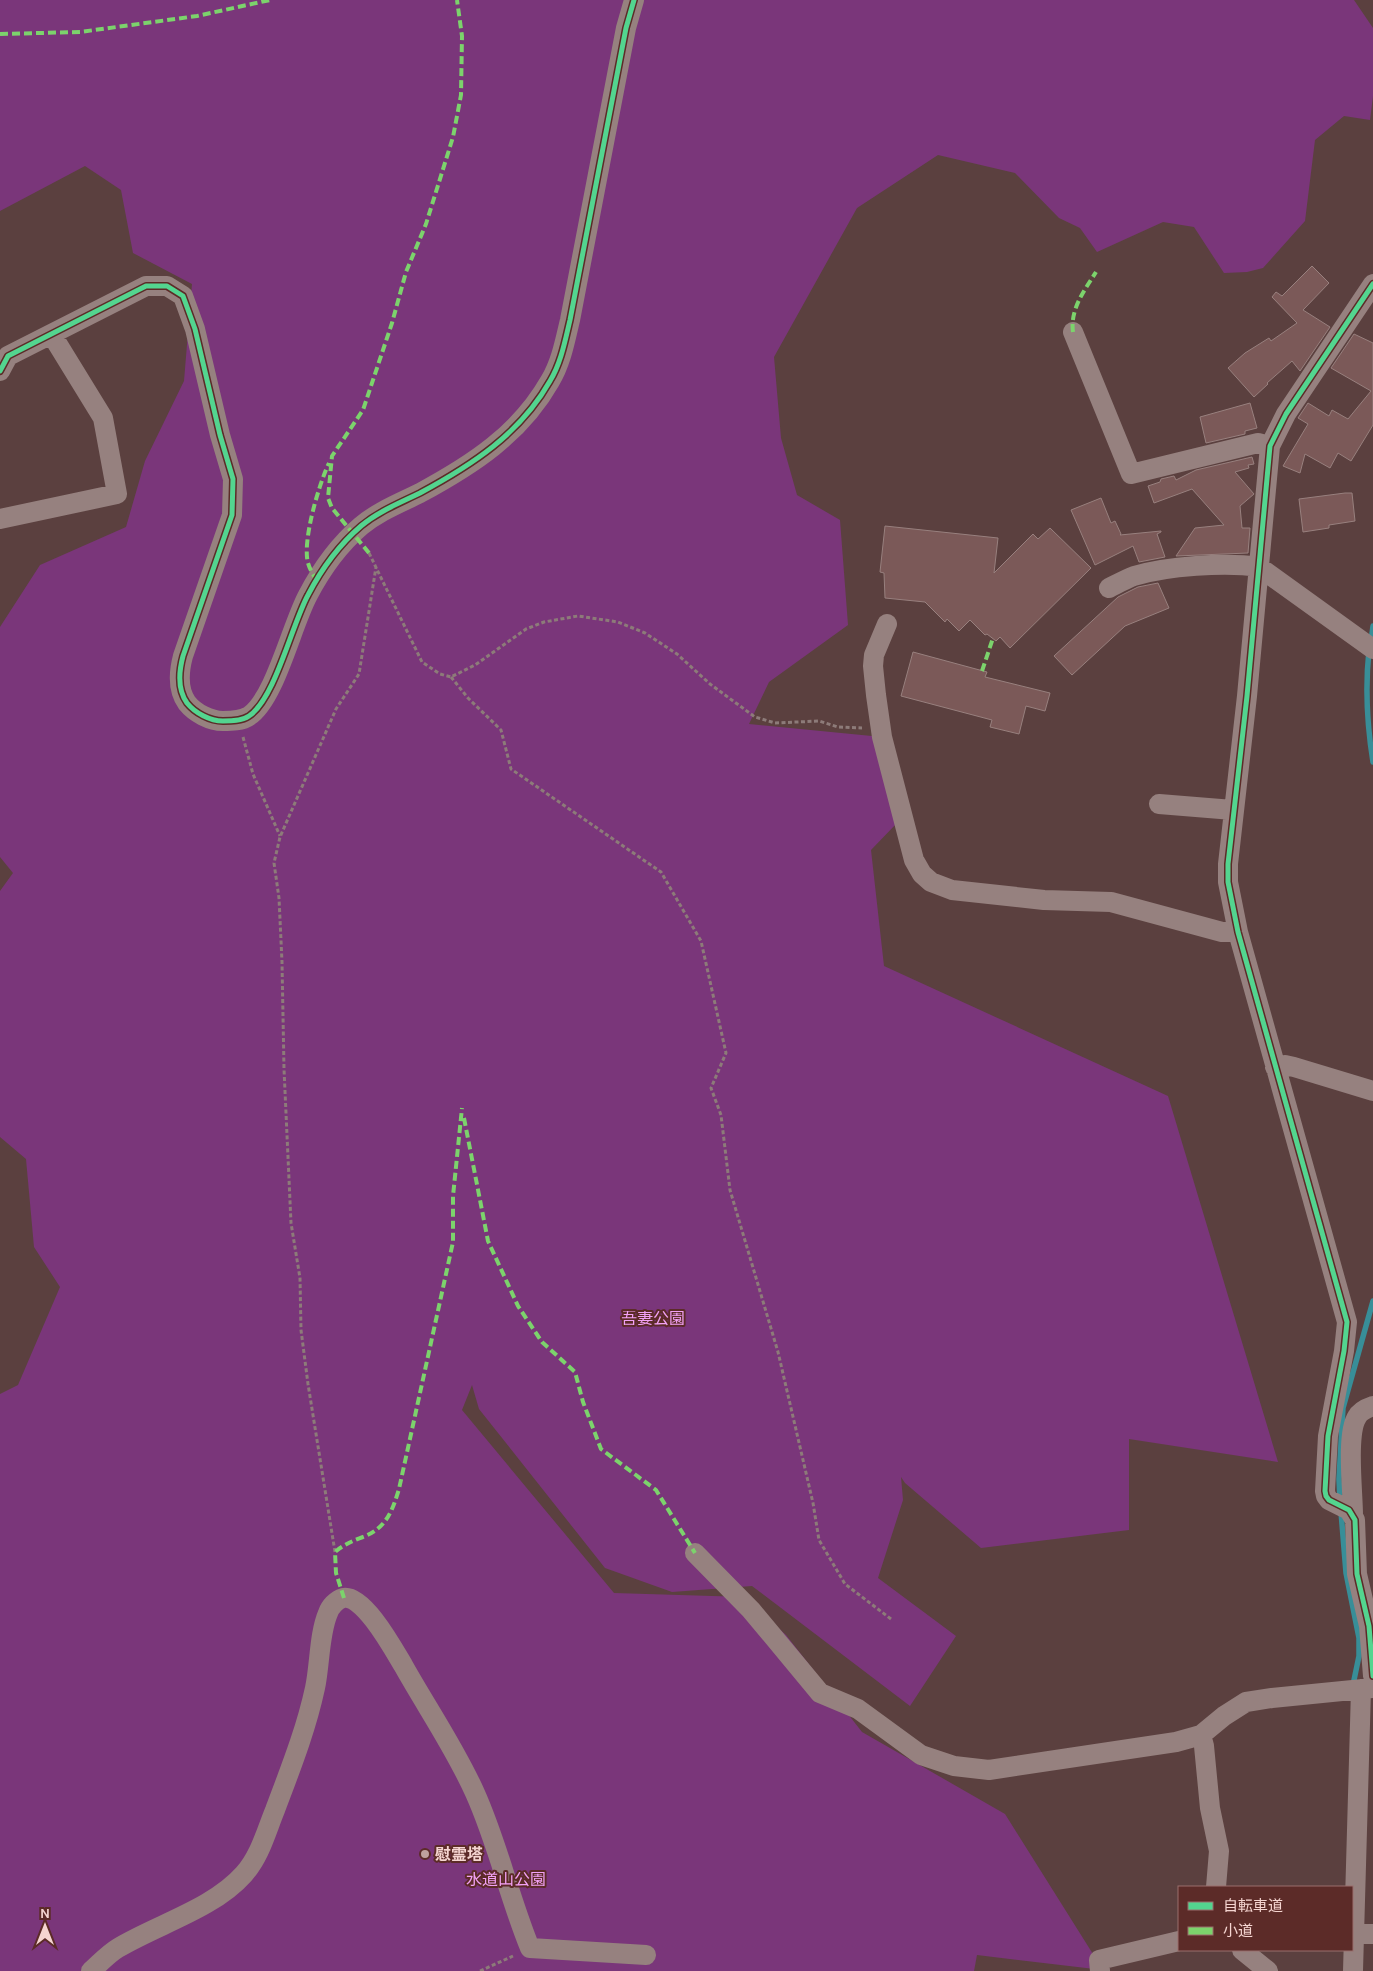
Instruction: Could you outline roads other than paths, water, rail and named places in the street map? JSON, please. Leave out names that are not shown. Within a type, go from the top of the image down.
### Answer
[{"type":"street","points":[[0,371],[8,356],[146,286],[166,286],[183,296],[196,329],[220,435],[233,479],[234,496],[232,516],[183,656],[179,670],[180,684],[183,697],[189,705],[205,717],[226,721],[248,716],[271,687],[308,595],[326,566],[346,541],[362,525],[388,508],[420,493],[460,469],[503,439],[532,409],[551,380],[561,356],[570,320],[626,28],[634,0]]},
{"type":"street","points":[[1346,1510],[1326,1496],[1328,1436],[1344,1351],[1347,1322],[1238,932],[1228,882],[1233,810],[1270,446],[1286,414],[1373,284]]},
{"type":"street","points":[[1073,332],[1131,474],[1258,442],[1270,446]]},
{"type":"street","points":[[0,519],[117,494],[103,418],[52,335]]},
{"type":"street","points":[[1110,588],[1132,577],[1154,571],[1238,564],[1259,567],[1367,645]]},
{"type":"street","points":[[887,624],[877,645],[873,666],[882,737],[914,860],[922,874],[931,882],[940,887],[965,892],[1044,900],[1111,902],[1222,932],[1238,932]]},
{"type":"street","points":[[1159,804],[1233,810]]},
{"type":"street","points":[[1275,1067],[1285,1065],[1294,1067],[1373,1091]]},
{"type":"street","points":[[1353,1971],[1363,1934],[1369,1626],[1357,1574],[1346,1510],[1354,1425],[1361,1412],[1373,1406]]},
{"type":"street","points":[[695,1553],[751,1610],[820,1693],[858,1710],[921,1755],[954,1766],[989,1770],[1176,1742],[1202,1736],[1224,1716],[1246,1702],[1369,1684]]},
{"type":"street","points":[[91,1971],[117,1949],[207,1902],[232,1886],[245,1873],[261,1847],[301,1741],[315,1687],[323,1629],[329,1610],[335,1602],[344,1598],[353,1599],[361,1604],[371,1616],[394,1650],[447,1738],[475,1792],[490,1828],[517,1917],[530,1948],[646,1955]]},
{"type":"street","points":[[1202,1736],[1210,1808],[1219,1852],[1216,1886]]},
{"type":"street","points":[[1100,1971],[1100,1960],[1178,1941]]},
{"type":"street","points":[[1243,1951],[1268,1971]]},
{"type":"waterway","points":[[1371,641],[1373,626]]},
{"type":"waterway","points":[[1369,650],[1367,706],[1373,762]]},
{"type":"waterway","points":[[1340,1500],[1339,1479],[1343,1408],[1373,1301]]},
{"type":"waterway","points":[[1341,1512],[1346,1573],[1359,1638],[1359,1656],[1354,1680]]},
{"type":"place","name":"慰霊塔","points":[[425,1854]]},
{"type":"park label","name":"吾妻公園","points":[[653,1318]]},
{"type":"park label","name":"水道山公園","points":[[506,1879]]}]
